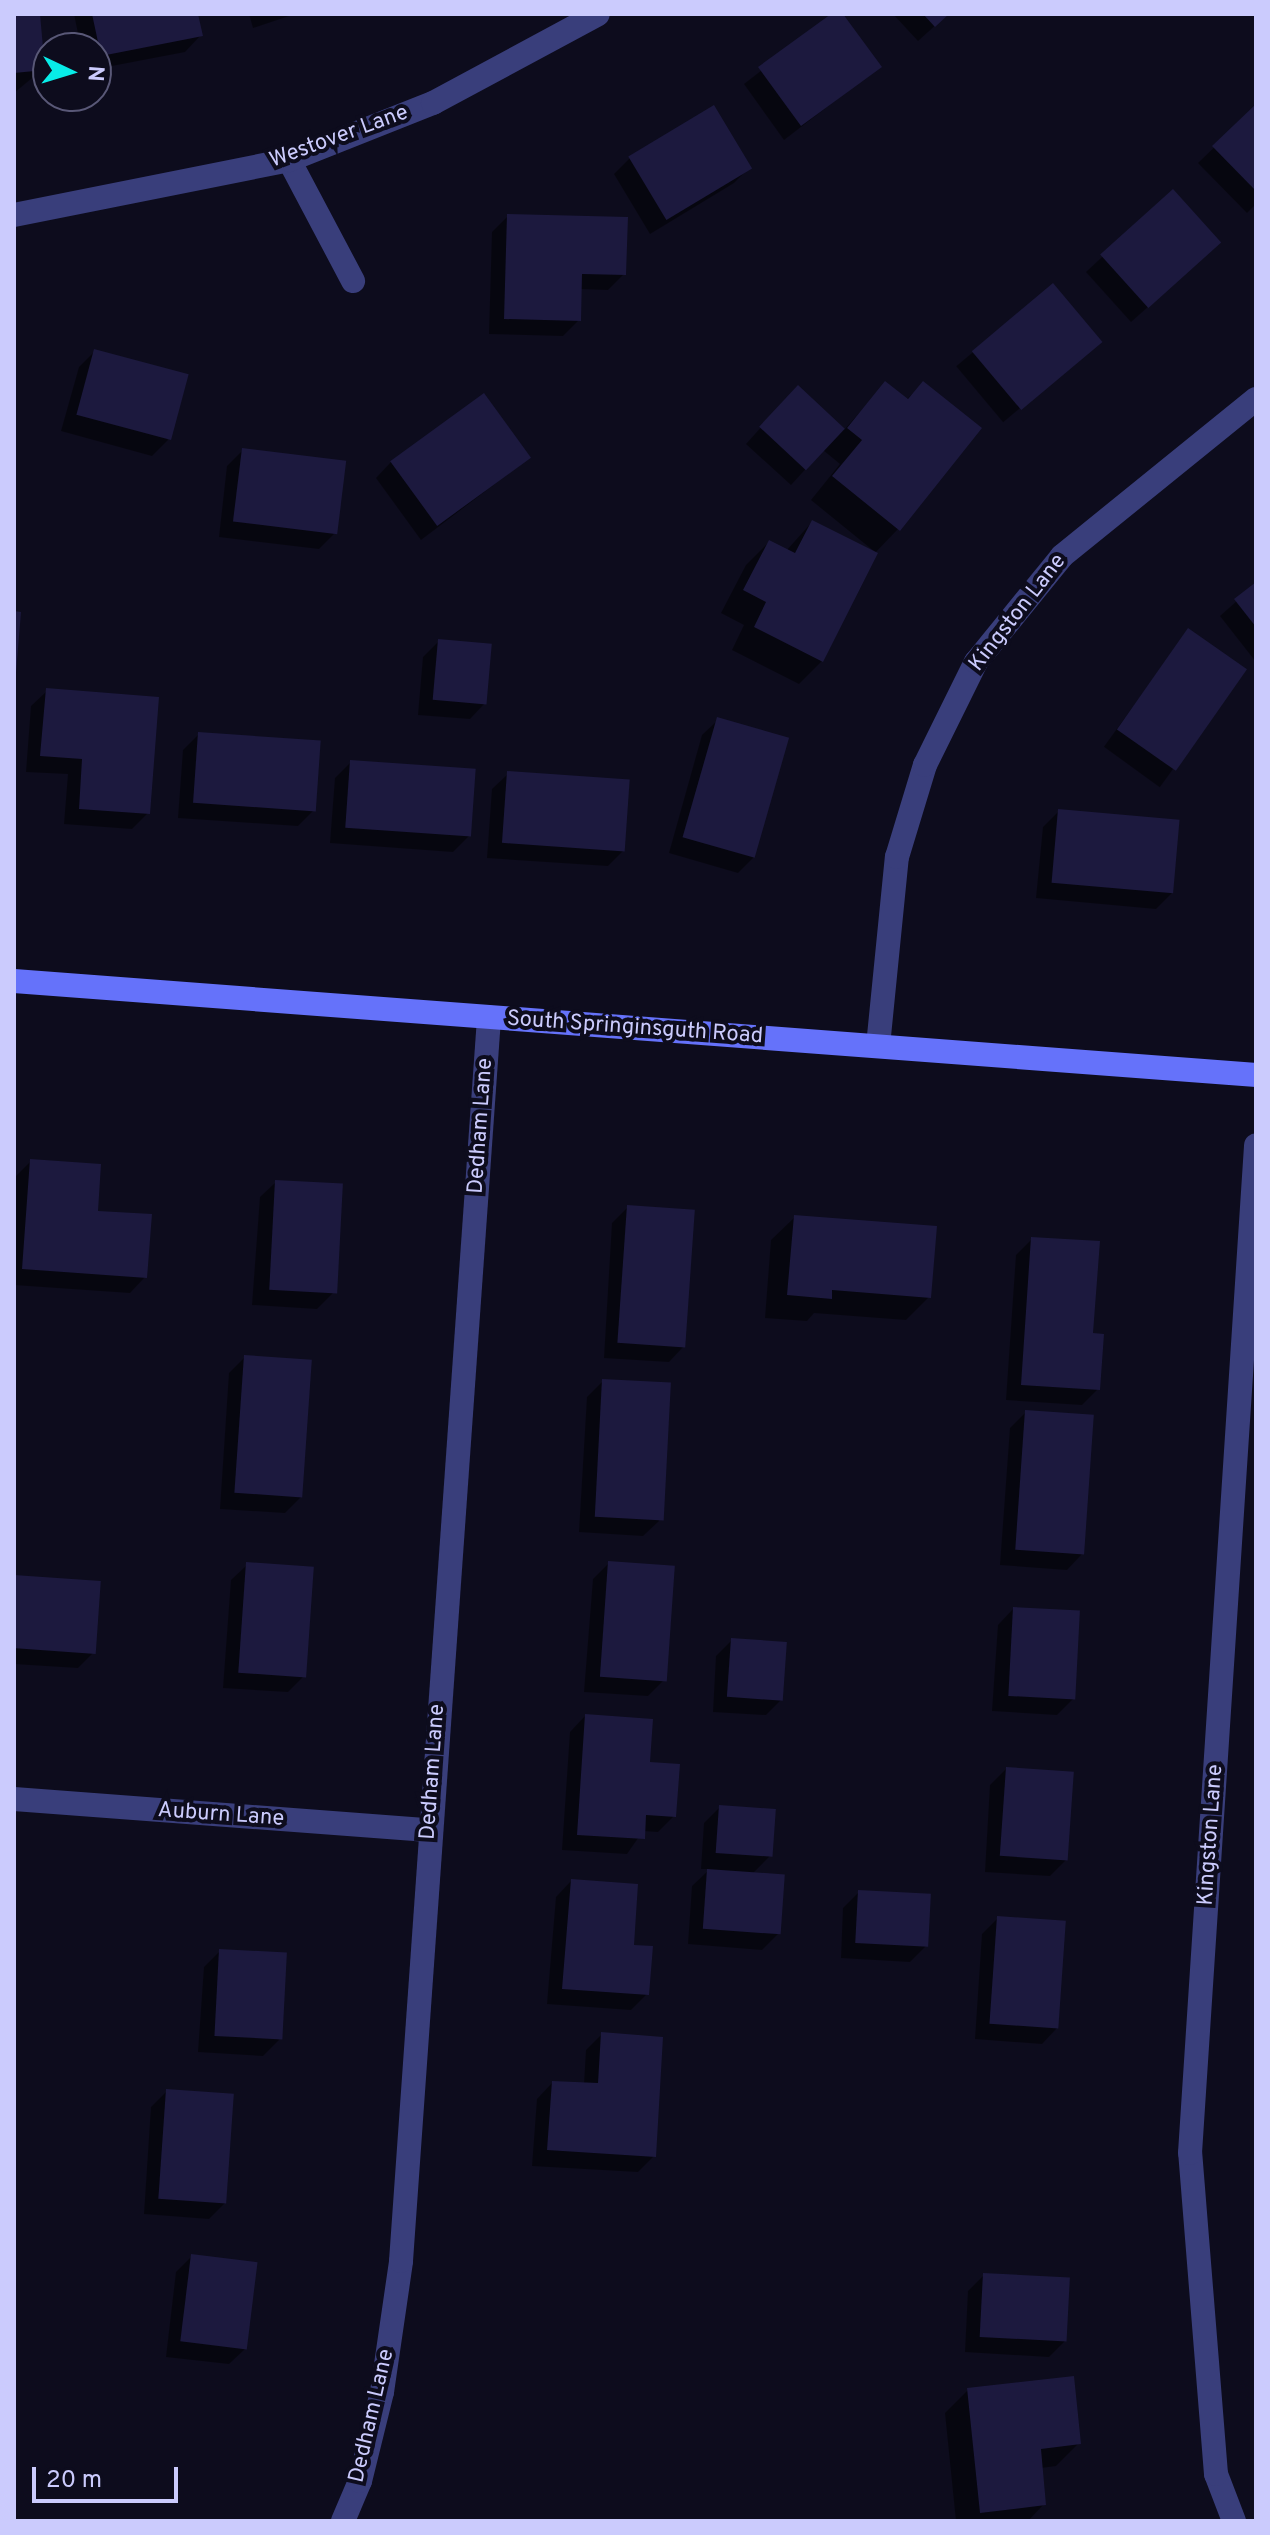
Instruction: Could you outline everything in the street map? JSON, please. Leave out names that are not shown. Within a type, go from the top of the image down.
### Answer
[{"type":"street","name":"Westover Lane","points":[[14,215],[289,160],[433,103],[598,14]]},
{"type":"street","points":[[289,160],[353,281]]},
{"type":"street","name":"Kingston Lane","points":[[878,1046],[897,857],[925,765],[976,662],[1062,556],[1256,399]]},
{"type":"street","name":"South Springinsguth Road","points":[[14,981],[1256,1075]]},
{"type":"street","name":"Dedham Lane","points":[[343,2521],[360,2481],[382,2392],[401,2261],[428,1830],[489,1017]]},
{"type":"street","name":"Kingston Lane","points":[[1234,2521],[1216,2474],[1190,2153],[1256,1145]]},
{"type":"street","name":"Auburn Lane","points":[[14,1799],[428,1830]]},
{"type":"building","points":[[14,14],[40,14],[42,32],[32,32],[32,71],[14,73]]},
{"type":"building","points":[[92,14],[198,14],[203,36],[112,54],[112,32],[96,32]]},
{"type":"building","points":[[831,14],[843,14],[882,67],[801,126],[758,67]]},
{"type":"building","points":[[923,14],[949,14],[935,27]]},
{"type":"building","points":[[1256,104],[1256,191],[1212,146]]},
{"type":"building","points":[[714,105],[752,168],[666,220],[628,157]]},
{"type":"building","points":[[1173,189],[1221,243],[1148,308],[1100,255]]},
{"type":"building","points":[[507,214],[628,217],[626,275],[582,274],[581,321],[504,319]]},
{"type":"building","points":[[1053,283],[1102,342],[1021,410],[972,351]]},
{"type":"building","points":[[94,349],[189,374],[171,440],[76,415]]},
{"type":"building","points":[[885,381],[908,399],[923,381],[982,428],[900,531],[832,476],[862,440],[847,428]]},
{"type":"building","points":[[798,385],[845,429],[806,470],[759,427]]},
{"type":"building","points":[[484,393],[531,458],[437,526],[390,461]]},
{"type":"building","points":[[242,448],[346,461],[337,534],[233,521]]},
{"type":"building","points":[[812,520],[878,553],[823,662],[754,627],[766,602],[743,590],[769,540],[795,553]]},
{"type":"building","points":[[1256,582],[1256,627],[1234,599]]},
{"type":"building","points":[[14,611],[21,612],[16,673],[14,673]]},
{"type":"building","points":[[1188,628],[1247,669],[1176,771],[1117,730]]},
{"type":"building","points":[[438,639],[492,644],[486,704],[433,700]]},
{"type":"building","points":[[46,688],[159,697],[150,814],[79,809],[82,759],[40,756]]},
{"type":"building","points":[[717,717],[789,738],[755,858],[683,837]]},
{"type":"building","points":[[198,732],[321,741],[316,811],[193,803]]},
{"type":"building","points":[[350,760],[476,769],[471,837],[345,828]]},
{"type":"building","points":[[507,771],[630,780],[625,851],[502,843]]},
{"type":"building","points":[[1058,809],[1180,820],[1173,893],[1052,883]]},
{"type":"building","points":[[30,1159],[101,1164],[98,1211],[152,1214],[147,1278],[22,1269]]},
{"type":"building","points":[[275,1180],[343,1184],[337,1293],[269,1290]]},
{"type":"building","points":[[627,1205],[695,1210],[685,1347],[617,1343]]},
{"type":"building","points":[[794,1215],[937,1226],[931,1298],[832,1290],[832,1299],[787,1295]]},
{"type":"building","points":[[1031,1237],[1100,1241],[1093,1333],[1104,1334],[1100,1390],[1021,1385]]},
{"type":"building","points":[[244,1355],[312,1360],[302,1497],[234,1493]]},
{"type":"building","points":[[602,1379],[671,1383],[664,1520],[595,1517]]},
{"type":"building","points":[[1025,1410],[1094,1415],[1084,1554],[1015,1550]]},
{"type":"building","points":[[608,1561],[675,1566],[667,1681],[600,1677]]},
{"type":"building","points":[[246,1562],[314,1567],[306,1677],[238,1673]]},
{"type":"building","points":[[14,1575],[101,1581],[96,1654],[14,1648]]},
{"type":"building","points":[[1013,1607],[1080,1611],[1075,1699],[1008,1696]]},
{"type":"building","points":[[731,1638],[787,1642],[783,1701],[727,1697]]},
{"type":"building","points":[[585,1714],[653,1719],[650,1762],[680,1764],[676,1817],[646,1815],[645,1839],[577,1835]]},
{"type":"building","points":[[1006,1767],[1074,1772],[1068,1861],[1000,1856]]},
{"type":"building","points":[[719,1805],[776,1809],[773,1857],[716,1853]]},
{"type":"building","points":[[707,1869],[785,1874],[781,1934],[703,1929]]},
{"type":"building","points":[[571,1879],[638,1884],[634,1945],[653,1946],[649,1995],[562,1989]]},
{"type":"building","points":[[858,1890],[931,1894],[928,1947],[855,1943]]},
{"type":"building","points":[[997,1916],[1066,1921],[1058,2029],[989,2024]]},
{"type":"building","points":[[219,1949],[287,1953],[282,2039],[214,2036]]},
{"type":"building","points":[[601,2032],[663,2037],[656,2157],[547,2150],[552,2081],[598,2083]]},
{"type":"building","points":[[166,2089],[234,2094],[226,2203],[158,2199]]},
{"type":"building","points":[[191,2254],[258,2262],[247,2350],[180,2341]]},
{"type":"building","points":[[983,2273],[1070,2278],[1067,2341],[980,2337]]},
{"type":"building","points":[[1074,2376],[1081,2444],[1041,2449],[1046,2505],[980,2513],[967,2388]]}]
